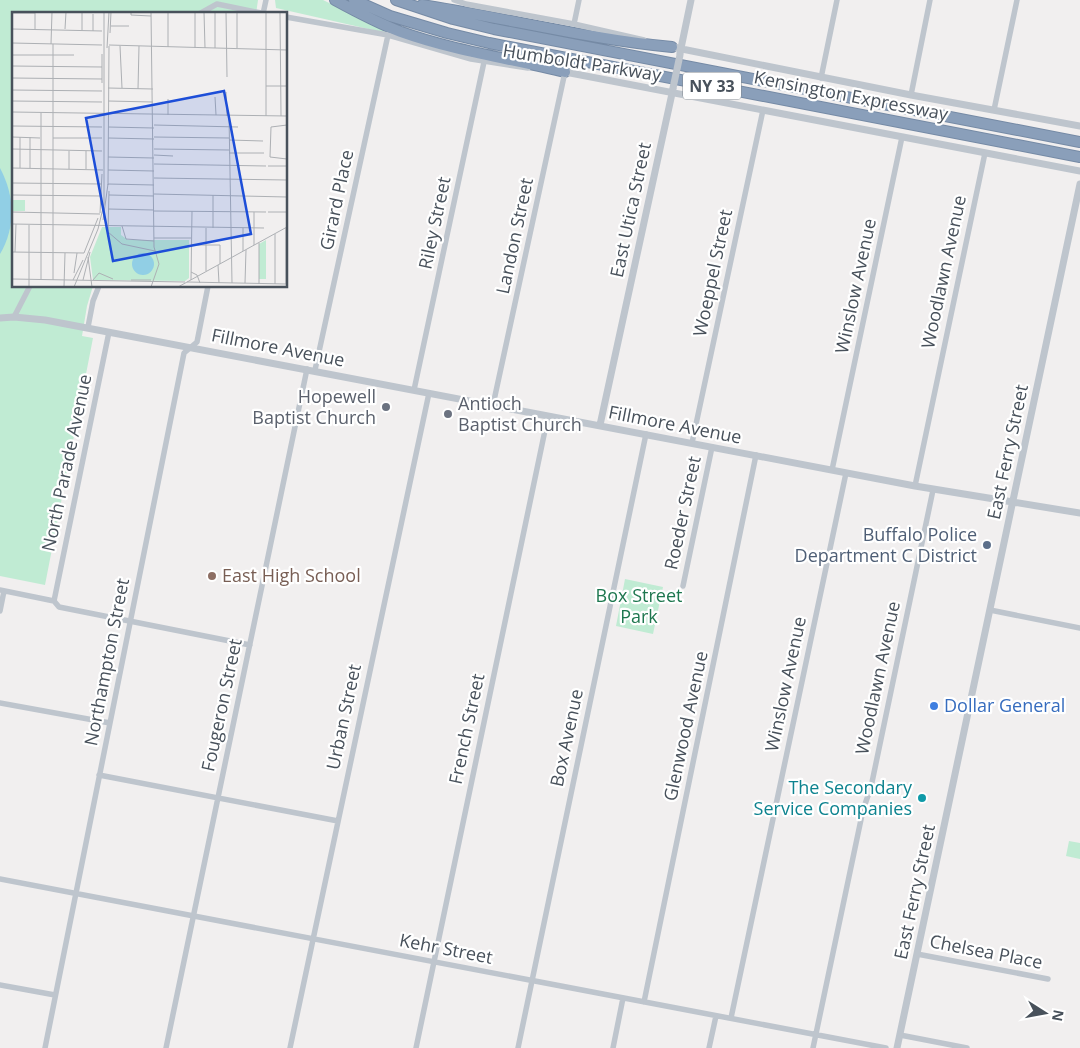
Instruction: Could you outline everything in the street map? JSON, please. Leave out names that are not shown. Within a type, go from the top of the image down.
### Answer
[{"type":"highway","points":[[336,0],[366,18],[402,32],[466,50],[565,72]]},
{"type":"highway","name":"Kensington Expressway","points":[[354,0],[390,16],[489,43],[1080,157]]},
{"type":"highway","points":[[396,0],[678,50]]},
{"type":"highway","name":"Kensington Expressway","points":[[396,0],[453,19],[494,29],[1080,142]]},
{"type":"street","name":"Humboldt Parkway","points":[[454,0],[466,4],[489,5],[678,50],[1080,126]]},
{"type":"street","points":[[574,24],[579,0]]},
{"type":"street","name":"East Utica Street","points":[[600,426],[672,90],[678,50],[691,0]]},
{"type":"street","points":[[821,78],[837,0]]},
{"type":"street","points":[[911,95],[930,0]]},
{"type":"street","points":[[994,110],[1017,0]]},
{"type":"street","points":[[202,12],[217,2],[256,12]]},
{"type":"street","name":"Humboldt Parkway","points":[[288,17],[388,35],[484,62],[565,72],[672,90],[763,110],[1080,171]]},
{"type":"street","name":"Girard Place","points":[[316,370],[388,35]]},
{"type":"street","name":"Riley Street","points":[[414,390],[484,62]]},
{"type":"street","name":"Landon Street","points":[[493,406],[565,72]]},
{"type":"street","name":"Woeppel Street","points":[[692,443],[763,110]]},
{"type":"street","name":"Winslow Avenue","points":[[832,470],[902,137]]},
{"type":"street","name":"Woodlawn Avenue","points":[[915,486],[985,153]]},
{"type":"street","name":"East Ferry Street","points":[[898,1048],[1080,184]]},
{"type":"street","points":[[14,317],[29,288]]},
{"type":"street","points":[[88,327],[93,301],[98,288]]},
{"type":"street","name":"Northampton Street","points":[[45,1048],[184,353],[197,342],[208,288]]},
{"type":"street","name":"Fillmore Avenue","points":[[0,318],[14,317],[46,320],[88,327],[934,490],[1080,513]]},
{"type":"street","name":"North Parade Avenue","points":[[54,601],[109,332]]},
{"type":"street","name":"Fougeron Street","points":[[166,1048],[307,369]]},
{"type":"street","name":"Urban Street","points":[[290,1048],[428,393]]},
{"type":"street","name":"French Street","points":[[416,1048],[548,416]]},
{"type":"street","name":"Box Avenue","points":[[518,1048],[646,434]]},
{"type":"street","name":"Roeder Street","points":[[683,586],[712,447]]},
{"type":"street","name":"Glenwood Avenue","points":[[644,1002],[756,455]]},
{"type":"street","name":"Winslow Avenue","points":[[732,1018],[846,473]]},
{"type":"street","name":"Woodlawn Avenue","points":[[813,1048],[863,810],[871,787],[934,490]]},
{"type":"street","points":[[0,611],[2,590],[54,601],[59,606],[250,645]]},
{"type":"street","points":[[990,610],[1080,628]]},
{"type":"street","points":[[0,703],[110,724]]},
{"type":"street","points":[[100,775],[338,821]]},
{"type":"street","name":"Kehr Street","points":[[0,879],[886,1048]]},
{"type":"street","name":"Chelsea Place","points":[[917,954],[1048,980]]},
{"type":"street","points":[[0,984],[55,995]]},
{"type":"street","points":[[613,1048],[623,998]]},
{"type":"street","points":[[709,1048],[716,1016]]},
{"type":"street","points":[[900,1035],[967,1048]]},
{"type":"green space","points":[[0,0],[258,0],[256,12],[12,12],[12,288],[92,288],[82,336],[93,338],[45,585],[0,576]]},
{"type":"green space","points":[[275,0],[323,0],[395,35],[276,8]]},
{"type":"green space","name":"Box Street Park","points":[[625,579],[663,587],[653,634],[616,626]]},
{"type":"green space","points":[[1069,841],[1080,843],[1080,859],[1066,856]]},
{"type":"water","points":[[0,168],[9,189],[12,211],[9,233],[0,254]]},
{"type":"place","name":"Hopewell Baptist Church","points":[[386,407]]},
{"type":"place","name":"Antioch Baptist Church","points":[[448,414]]},
{"type":"place","name":"Buffalo Police Department C District","points":[[987,545]]},
{"type":"place","name":"East High School","points":[[212,576]]},
{"type":"place","name":"Dollar General","points":[[934,706]]},
{"type":"place","name":"The Secondary Service Companies","points":[[922,798]]}]
